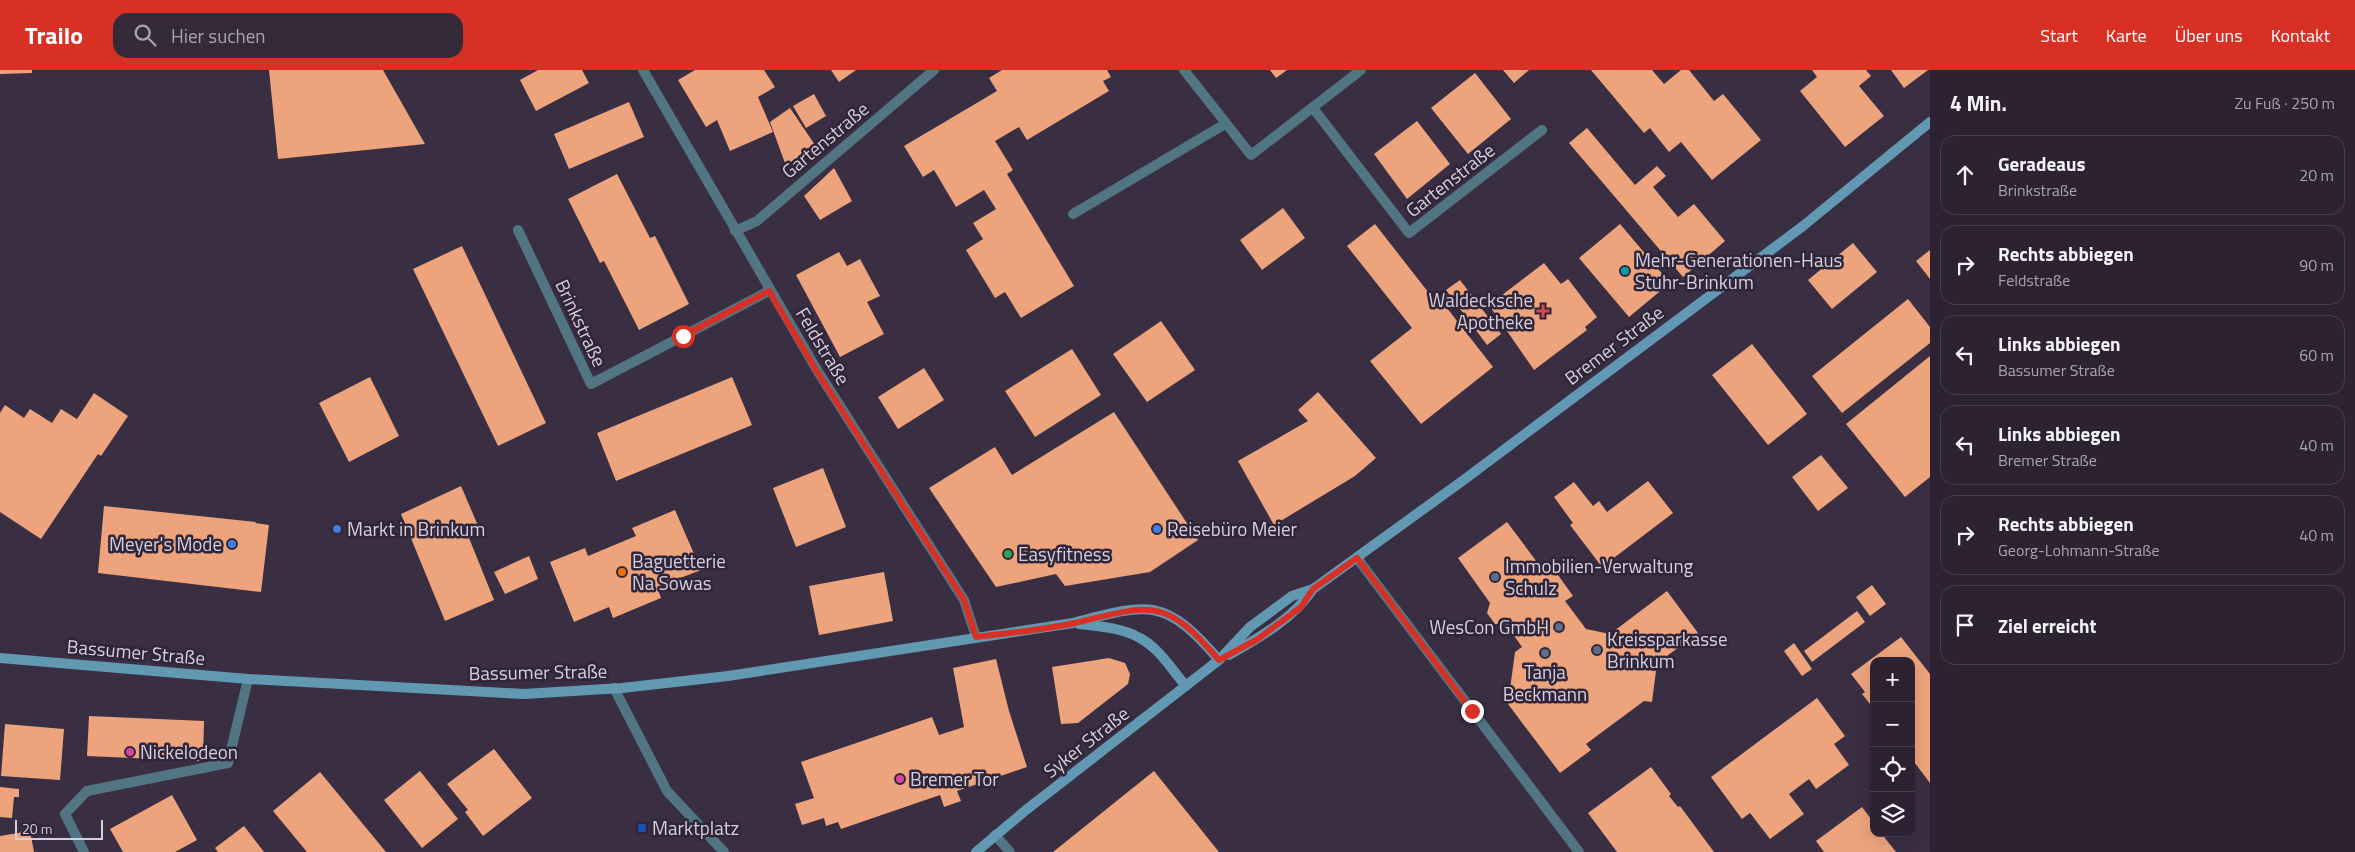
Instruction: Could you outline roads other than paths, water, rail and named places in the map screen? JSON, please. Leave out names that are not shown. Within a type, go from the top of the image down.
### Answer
[{"type":"street","name":"Feldstraße","points":[[643,70],[816,370],[964,600],[976,637]]},
{"type":"street","name":"Gartenstraße","points":[[735,232],[757,221],[934,70]]},
{"type":"street","points":[[1184,70],[1251,155],[1361,70]]},
{"type":"street","name":"Gartenstraße","points":[[1313,108],[1409,233],[1542,130]]},
{"type":"street","name":"Bremer Straße","points":[[1219,660],[1250,627],[1292,596],[1313,589],[1357,558],[1803,226],[1930,122]]},
{"type":"street","points":[[1073,214],[1225,124]]},
{"type":"street","name":"Brinkstraße","points":[[518,230],[591,384],[769,291]]},
{"type":"street","points":[[1357,558],[1579,852]]},
{"type":"street","name":"Bassumer Straße","points":[[0,658],[248,679],[524,694],[614,688],[728,676],[1073,623],[1120,611],[1140,609],[1157,611],[1185,624],[1219,660]]},
{"type":"street","name":"Bassumer Straße","points":[[1073,623],[1105,627],[1141,638],[1154,649],[1186,686]]},
{"type":"street","name":"Syker Straße","points":[[976,852],[1219,660]]},
{"type":"street","points":[[84,852],[65,814],[87,791],[228,763],[248,679]]},
{"type":"street","points":[[614,688],[667,791],[724,852]]},
{"type":"street","points":[[996,835],[1010,852]]},
{"type":"place","name":"Mehr-Generationen-Haus Stuhr-Brinkum","points":[[1625,271]]},
{"type":"place","name":"Waldecksche Apotheke","points":[[1543,311]]},
{"type":"place","name":"Markt in Brinkum","points":[[337,529]]},
{"type":"place","name":"Reisebüro Meier","points":[[1157,529]]},
{"type":"place","name":"Meyer's Mode","points":[[232,544]]},
{"type":"place","name":"Easyfitness","points":[[1008,554]]},
{"type":"place","name":"Baguetterie Na Sowas","points":[[622,572]]},
{"type":"place","name":"Immobilien-Verwaltung Schulz","points":[[1495,577]]},
{"type":"place","name":"WesCon GmbH","points":[[1559,627]]},
{"type":"place","name":"Kreissparkasse Brinkum","points":[[1597,650]]},
{"type":"place","name":"Tanja Beckmann","points":[[1545,653]]},
{"type":"place","name":"Nickelodeon","points":[[130,752]]},
{"type":"place","name":"Bremer Tor","points":[[900,779]]},
{"type":"place","name":"Marktplatz","points":[[642,828]]}]
